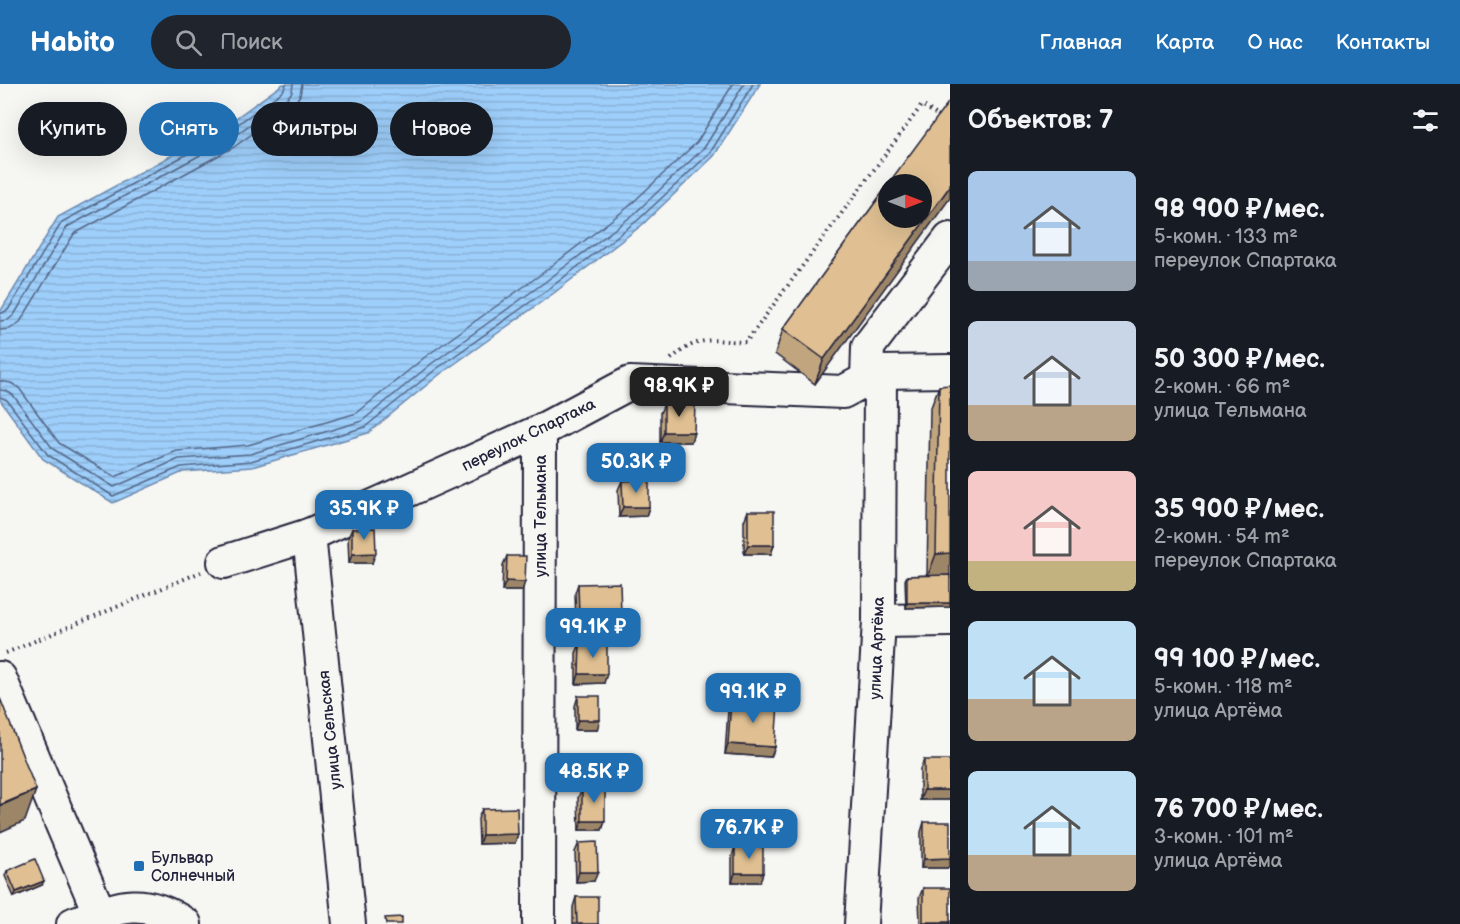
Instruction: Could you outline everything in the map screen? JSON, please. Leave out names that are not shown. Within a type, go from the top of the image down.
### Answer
[{"type":"street","name":"улица Артёма","points":[[861,924],[879,621],[873,376],[868,346],[950,239]]},
{"type":"street","name":"переулок Спартака","points":[[224,562],[309,535],[540,431],[630,383],[843,392],[873,376],[950,371]]},
{"type":"street","name":"улица Тельмана","points":[[539,924],[540,431]]},
{"type":"street","name":"улица Сельская","points":[[309,535],[349,924]]},
{"type":"street","points":[[879,621],[950,620]]},
{"type":"street","points":[[0,678],[92,921],[120,908],[139,906],[154,908],[170,914],[184,924]]},
{"type":"path","points":[[645,384],[686,347],[702,339],[746,342],[922,105],[950,124]]},
{"type":"path","points":[[0,655],[224,562]]},
{"type":"water","points":[[283,84],[760,84],[714,156],[642,225],[554,293],[439,375],[368,433],[252,467],[183,472],[113,503],[43,459],[0,400],[0,312],[58,217],[170,156],[239,156],[239,116],[251,107],[251,156],[378,156],[378,102],[258,102]]},
{"type":"building","points":[[950,100],[950,186],[932,211],[932,174],[895,174]]},
{"type":"building","points":[[878,199],[878,228],[919,228],[824,359],[783,329]]},
{"type":"building","points":[[950,385],[950,553],[936,554],[939,386]]},
{"type":"building","points":[[664,404],[695,404],[694,432],[664,432]]},
{"type":"building","points":[[649,480],[649,507],[623,507],[622,481]]},
{"type":"building","points":[[748,511],[774,511],[774,545],[748,545]]},
{"type":"building","points":[[375,528],[376,553],[352,554],[352,529]]},
{"type":"building","points":[[507,556],[526,556],[525,582],[506,581]]},
{"type":"building","points":[[950,575],[950,603],[907,603],[907,576]]},
{"type":"building","points":[[620,583],[621,615],[579,616],[578,584]]},
{"type":"building","points":[[607,643],[607,674],[579,674],[580,644]]},
{"type":"building","points":[[578,696],[600,696],[600,720],[578,720]]},
{"type":"building","points":[[0,698],[36,790],[0,805]]},
{"type":"building","points":[[731,701],[778,704],[775,747],[728,744]]},
{"type":"building","points":[[924,760],[950,760],[950,790],[924,790]]},
{"type":"building","points":[[582,788],[605,788],[605,821],[582,821]]},
{"type":"building","points":[[517,808],[518,834],[482,835],[482,809]]},
{"type":"building","points":[[924,822],[950,822],[950,858],[924,859]]},
{"type":"building","points":[[597,842],[598,872],[579,872],[579,843]]},
{"type":"building","points":[[735,847],[763,847],[763,873],[735,873]]},
{"type":"building","points":[[35,859],[44,881],[16,892],[7,871]]},
{"type":"building","points":[[923,888],[950,888],[950,922],[923,922]]},
{"type":"building","points":[[576,897],[598,897],[598,924],[577,924]]},
{"type":"building","points":[[402,917],[402,924],[386,924],[385,918]]},
{"type":"place","name":"Бульвар Солнечный","points":[[139,866]]}]
